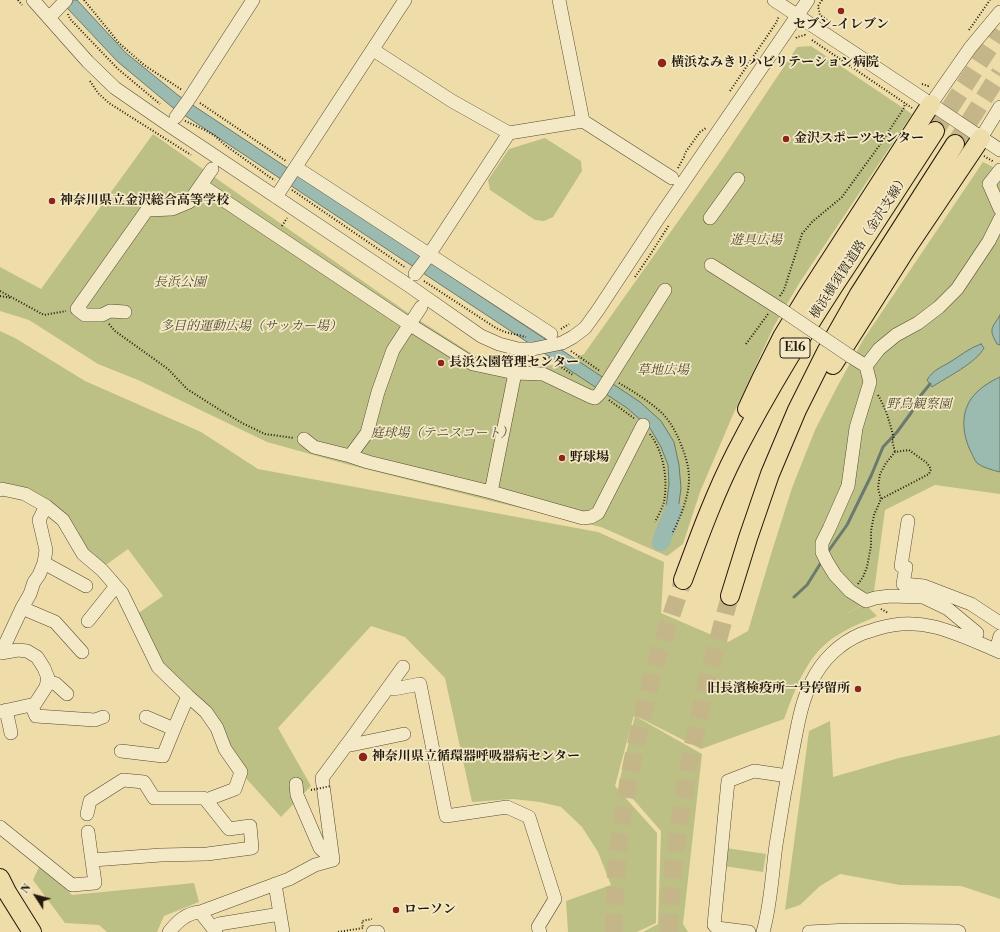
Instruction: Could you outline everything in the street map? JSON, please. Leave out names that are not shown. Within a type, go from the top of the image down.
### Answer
[{"type":"highway","points":[[704,522],[741,423],[782,337],[927,110]]},
{"type":"highway","name":"横浜横須賀道路（金沢支線）","points":[[683,580],[704,522],[736,453],[770,389],[837,281],[936,131]]},
{"type":"highway","points":[[748,538],[786,454],[830,369],[907,248],[977,143]]},
{"type":"highway","name":"横浜横須賀道路（金沢支線）","points":[[730,596],[770,474],[798,410],[826,352],[859,294],[955,144]]},
{"type":"highway","points":[[0,878],[32,932]]},
{"type":"street","points":[[176,118],[253,0]]},
{"type":"street","points":[[276,197],[285,183],[297,170],[405,0]]},
{"type":"street","points":[[559,0],[583,121]]},
{"type":"street","points":[[774,0],[913,91],[927,110],[977,143],[1000,150]]},
{"type":"street","points":[[27,3],[49,18],[88,62],[116,88],[175,129],[408,284],[481,336],[499,344],[518,349],[534,349],[562,343],[585,328],[808,0]]},
{"type":"street","points":[[49,18],[64,3]]},
{"type":"street","points":[[927,110],[970,48],[1000,12]]},
{"type":"street","points":[[378,53],[452,101],[509,133],[583,121],[672,178]]},
{"type":"street","points":[[977,143],[1000,107]]},
{"type":"street","points":[[415,274],[509,133]]},
{"type":"street","points":[[998,167],[989,184],[1000,209]]},
{"type":"street","points":[[125,312],[110,311],[102,315],[85,315],[77,309],[147,210],[172,209],[188,202],[212,169]]},
{"type":"street","points":[[297,170],[550,334]]},
{"type":"street","points":[[710,218],[738,179]]},
{"type":"street","points":[[201,185],[409,324],[473,364],[515,373],[543,374],[595,398],[610,378],[665,290]]},
{"type":"street","points":[[866,366],[879,349],[896,335],[918,323],[939,307],[957,289],[989,241],[1000,219]]},
{"type":"street","points":[[711,265],[778,307],[866,366],[870,382],[856,428],[848,486],[822,543],[825,557],[835,575],[850,591],[866,601],[890,596],[923,597],[948,609],[977,633],[976,634]]},
{"type":"street","points":[[350,456],[367,433],[378,392],[393,350],[421,307]]},
{"type":"street","points":[[491,492],[515,373]]},
{"type":"street","points":[[304,439],[314,447],[368,462],[491,492],[583,518],[591,517],[598,512],[644,425]]},
{"type":"street","points":[[0,490],[2,489],[25,494],[46,506],[63,520],[83,554],[102,570],[122,593],[158,667],[206,712],[217,728],[225,749],[241,772],[235,789],[206,800]]},
{"type":"street","points":[[0,653],[30,594],[44,562],[46,550],[40,520],[46,506]]},
{"type":"street","points":[[908,521],[901,566],[906,567],[903,584],[924,586],[971,604],[1000,623]]},
{"type":"street","points":[[44,562],[86,586]]},
{"type":"street","points":[[88,621],[116,586]]},
{"type":"street","points":[[22,608],[55,622],[82,652]]},
{"type":"street","points":[[763,932],[767,914],[776,845],[798,723],[812,680],[829,656],[845,643],[862,634],[895,624],[916,624],[935,627],[970,639],[998,651],[1000,636]]},
{"type":"street","points":[[0,653],[18,650],[27,651],[37,656],[48,678],[46,687],[35,704],[3,711],[11,733]]},
{"type":"street","points":[[333,860],[322,778],[403,667]]},
{"type":"street","points":[[47,681],[56,684],[67,694]]},
{"type":"street","points":[[390,686],[394,689],[420,684],[446,816],[507,807],[529,817],[555,899],[538,927],[540,932]]},
{"type":"street","points":[[121,751],[163,756],[188,696]]},
{"type":"street","points":[[31,705],[36,716],[95,720],[103,717]]},
{"type":"street","points":[[146,717],[174,729]]},
{"type":"street","points":[[348,743],[351,745],[404,734]]},
{"type":"street","points":[[749,932],[717,928],[714,925],[728,781],[754,771],[788,776]]},
{"type":"street","points":[[87,814],[90,801],[123,780],[144,782],[154,798],[203,798],[229,829],[250,826],[252,848],[207,854],[161,855],[92,860]]},
{"type":"street","points":[[296,784],[297,796],[320,848],[333,860]]},
{"type":"street","points":[[0,827],[72,885],[95,883],[88,832]]},
{"type":"street","points":[[169,932],[177,922],[187,915],[194,912],[200,912],[289,879],[315,865],[333,860]]},
{"type":"street","points":[[275,884],[283,932]]},
{"type":"street","points":[[200,912],[214,930],[219,924],[280,914]]},
{"type":"street","points":[[373,932],[378,932]]},
{"type":"street","points":[[809,932],[959,932]]},
{"type":"path","points":[[18,0],[27,3]]},
{"type":"path","points":[[822,0],[818,6],[820,15],[832,24]]},
{"type":"path","points":[[968,31],[989,0]]},
{"type":"path","points":[[64,3],[70,19],[118,69],[176,118],[205,130],[215,136],[271,178],[285,183],[415,274],[496,328],[525,337],[534,349],[546,359],[554,357]]},
{"type":"path","points":[[728,96],[776,23]]},
{"type":"path","points":[[792,44],[797,37],[805,35],[905,103],[927,110]]},
{"type":"path","points":[[85,76],[109,103],[192,155]]},
{"type":"path","points":[[913,91],[918,83],[928,86],[933,81]]},
{"type":"path","points":[[746,344],[778,307],[802,234],[812,222],[842,197],[879,146],[904,108],[905,103]]},
{"type":"path","points":[[672,178],[685,153],[700,132],[706,129],[710,122]]},
{"type":"path","points":[[977,143],[998,167]]},
{"type":"path","points":[[632,281],[650,256],[671,222]]},
{"type":"path","points":[[0,291],[44,315],[77,309]]},
{"type":"path","points":[[0,296],[13,299]]},
{"type":"path","points":[[102,315],[115,331],[168,369],[187,389],[220,410],[265,434],[304,439]]},
{"type":"path","points":[[550,334],[566,327],[571,323]]},
{"type":"path","points":[[576,347],[570,350],[610,378],[644,398],[662,414],[679,438],[687,463],[689,479],[688,490],[681,514],[672,534]]},
{"type":"path","points":[[870,382],[885,408],[894,439],[892,440],[894,452],[880,474],[878,488],[881,499]]},
{"type":"path","points":[[600,393],[644,425],[656,442],[662,460],[665,480],[664,502],[655,522]]},
{"type":"path","points":[[850,591],[857,586],[867,567],[874,515],[881,499],[929,474],[931,469],[927,463],[909,450],[894,452]]},
{"type":"path","points":[[311,790],[331,786]]},
{"type":"path","points":[[338,932],[360,930],[363,928],[362,920],[372,919]]},
{"type":"green space","name":"長浜公園","points":[[811,46],[912,114],[800,282],[774,326],[732,417],[700,492],[683,544],[667,556],[601,527],[491,501],[267,442],[138,380],[98,364],[29,320],[0,311],[0,267],[41,289],[153,134],[411,315],[477,357],[491,362],[517,367],[561,364],[584,354],[723,158],[797,47]]},
{"type":"green space","points":[[545,138],[581,161],[582,171],[553,217],[544,221],[535,220],[490,190],[488,180],[509,149]]},
{"type":"green space","name":"野鳥観察園","points":[[983,162],[1000,171],[1000,494],[935,485],[885,510],[873,599],[839,618],[865,604],[877,616],[843,632],[818,651],[810,661],[798,684],[784,719],[701,749],[634,715],[615,786],[657,833],[656,923],[637,932],[568,932],[566,901],[611,885],[598,852],[582,827],[561,807],[540,802],[513,799],[472,802],[445,678],[405,637],[371,626],[278,728],[311,786],[281,817],[244,776],[232,747],[210,709],[161,666],[137,614],[163,596],[128,549],[103,567],[85,552],[65,519],[0,487],[0,331],[15,338],[85,381],[201,432],[258,469],[598,532],[664,562],[661,613],[728,642],[748,631],[792,488],[815,430],[837,387],[863,340]]},
{"type":"green space","points":[[635,716],[702,754],[683,924],[688,932],[643,932],[658,924],[661,831],[619,783]]},
{"type":"green space","points":[[830,721],[833,777],[899,758],[1000,735],[1000,899],[961,886],[900,885],[840,874],[820,886],[800,905],[785,910],[809,731]]},
{"type":"green space","points":[[726,848],[766,854],[763,872],[724,866]]},
{"type":"green space","points":[[40,865],[72,895],[194,883],[199,902],[164,916],[157,932],[107,932],[99,925],[65,923],[33,880]]},
{"type":"water","points":[[60,0],[77,0],[126,53],[179,96],[640,402],[661,421],[674,442],[679,465],[681,488],[678,511],[669,534],[657,529],[666,508],[669,484],[668,465],[661,447],[650,428],[627,408],[172,107],[118,62]]},
{"type":"water","points":[[1000,315],[1000,345],[997,344],[992,329]]},
{"type":"water","points":[[981,344],[984,348],[975,359],[932,387],[927,380],[934,371]]},
{"type":"water","points":[[1000,377],[1000,472],[985,468],[976,462],[966,439],[964,419],[968,405],[977,392],[984,386]]},
{"type":"waterway","points":[[827,553],[847,525],[871,476],[883,447],[897,432],[930,384]]},
{"type":"waterway","points":[[661,542],[673,511]]},
{"type":"waterway","points":[[794,597],[807,585],[822,561]]},
{"type":"tunnel","points":[[935,131],[1000,31]]},
{"type":"tunnel","points":[[955,144],[1000,73]]},
{"type":"tunnel","points":[[614,932],[620,831],[632,765],[661,645],[683,580]]},
{"type":"tunnel","points":[[669,932],[674,861],[688,767],[708,677],[730,596]]},
{"type":"place","name":"セブン-イレブン","points":[[841,11]]},
{"type":"place","name":"横浜なみきリハビリテーション病院","points":[[662,63]]},
{"type":"place","name":"金沢スポーツセンター","points":[[786,139]]},
{"type":"place","name":"神奈川県立金沢総合高等学校","points":[[52,201]]},
{"type":"place","name":"長浜公園管理センター","points":[[441,363]]},
{"type":"place","name":"野球場","points":[[562,458]]},
{"type":"place","name":"旧長濱検疫所一号停留所","points":[[858,689]]},
{"type":"place","name":"神奈川県立循環器呼吸器病センター","points":[[363,757]]},
{"type":"place","name":"ローソン","points":[[396,910]]},
{"type":"park label","name":"遊具広場","points":[[756,241]]},
{"type":"park label","name":"多目的運動広場（サッカー場）","points":[[251,327]]},
{"type":"park label","name":"草地広場","points":[[663,371]]},
{"type":"park label","name":"庭球場（テニスコート）","points":[[442,434]]}]
